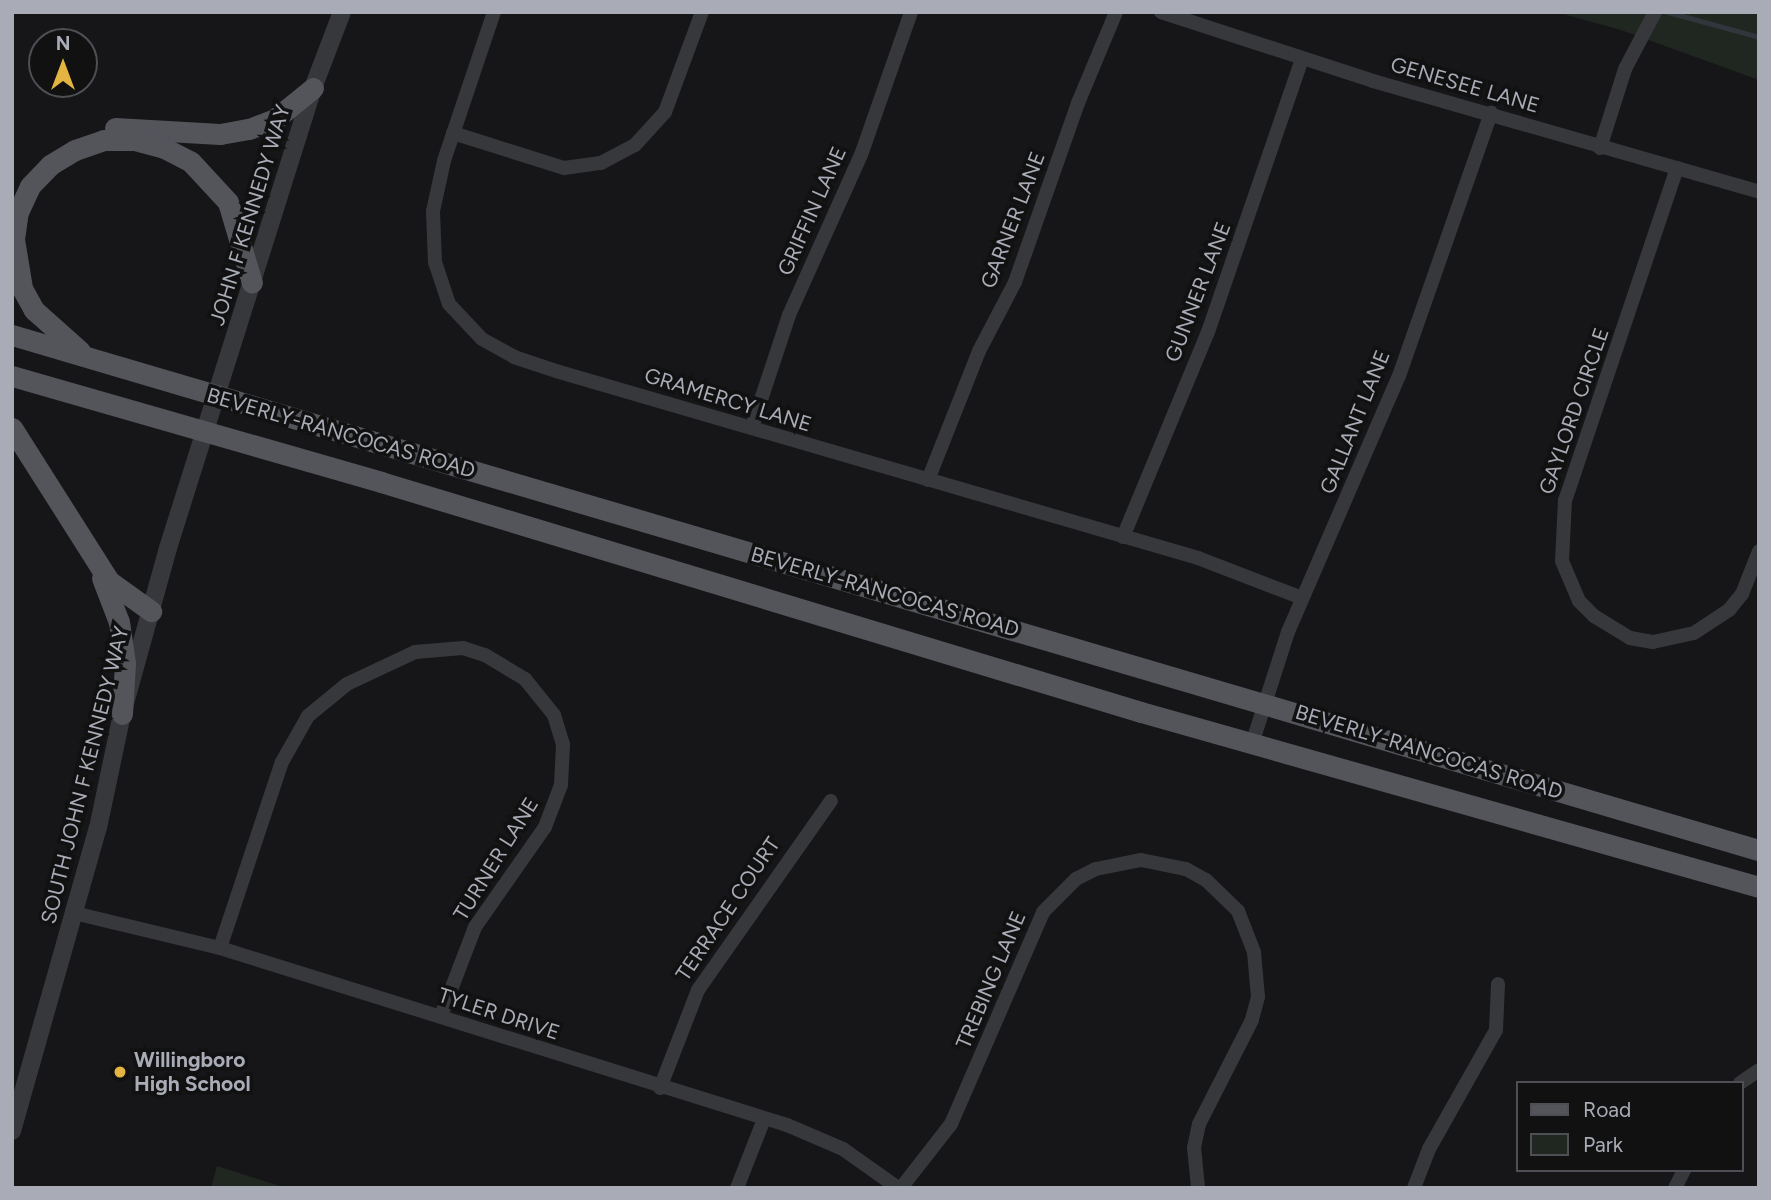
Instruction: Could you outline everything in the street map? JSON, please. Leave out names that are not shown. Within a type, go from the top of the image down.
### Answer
[{"type":"main road","points":[[12,189],[41,157],[68,139],[97,129],[138,127],[220,134],[249,129],[275,119],[313,88]]},
{"type":"main road","points":[[96,363],[53,331],[34,310],[16,264],[18,212],[30,186],[50,165],[75,150],[104,141],[135,141],[164,148],[191,162],[228,202],[252,283]]},
{"type":"main road","name":"BEVERLY-RANCOCAS ROAD","points":[[12,335],[96,363],[1759,850]]},
{"type":"main road","name":"BEVERLY-RANCOCAS ROAD","points":[[12,376],[1252,744],[1759,887]]},
{"type":"main road","points":[[12,428],[97,563],[121,593],[151,611]]},
{"type":"main road","points":[[97,563],[119,622],[125,663],[122,715]]},
{"type":"street","name":"JOHN F KENNEDY WAY","points":[[207,433],[313,88],[342,12]]},
{"type":"street","name":"GRAMERCY LANE","points":[[494,12],[436,187],[432,237],[449,304],[462,321],[514,357],[1221,566],[1302,598]]},
{"type":"street","points":[[453,133],[564,168],[601,163],[635,145],[665,112],[702,12]]},
{"type":"street","name":"GRIFFIN LANE","points":[[752,428],[789,315],[861,156],[911,12]]},
{"type":"street","name":"GARNER LANE","points":[[928,480],[979,351],[1015,282],[1078,103],[1116,12]]},
{"type":"street","name":"GENESEE LANE","points":[[1161,12],[1302,59],[1491,113],[1600,148],[1759,192]]},
{"type":"street","points":[[1600,148],[1625,69],[1655,12]]},
{"type":"street","name":"GUNNER LANE","points":[[1123,537],[1208,332],[1302,59]]},
{"type":"street","name":"GALLANT LANE","points":[[1252,744],[1263,703],[1302,598],[1388,403],[1491,113]]},
{"type":"street","name":"GAYLORD CIRCLE","points":[[1677,168],[1565,500],[1562,561],[1579,601],[1594,616],[1630,638],[1653,642],[1694,633],[1729,610],[1742,594],[1759,551]]},
{"type":"street","name":"SOUTH JOHN F KENNEDY WAY","points":[[12,1131],[74,913],[122,715],[151,611],[207,433]]},
{"type":"street","name":"TURNER LANE","points":[[220,948],[282,762],[308,716],[347,684],[415,652],[463,648],[485,655],[525,679],[554,715],[563,745],[561,785],[545,827],[475,927],[441,1016]]},
{"type":"street","name":"TERRACE COURT","points":[[660,1088],[704,979],[831,801]]},
{"type":"street","name":"TREBING LANE","points":[[899,1188],[951,1124],[1042,912],[1076,879],[1096,869],[1141,860],[1186,869],[1206,880],[1238,911],[1254,952],[1258,997],[1252,1020],[1199,1124],[1194,1147],[1198,1188]]},
{"type":"street","name":"TYLER DRIVE","points":[[74,913],[220,948],[764,1119],[843,1150],[899,1188]]},
{"type":"street","points":[[1414,1188],[1429,1149],[1496,1030],[1498,984]]},
{"type":"street","points":[[1743,1081],[1759,1070]]},
{"type":"street","points":[[737,1188],[764,1119]]},
{"type":"street","points":[[1675,1188],[1683,1172]]},
{"type":"green space","points":[[1556,12],[1759,12],[1759,80],[1621,30]]},
{"type":"green space","points":[[217,1166],[286,1188],[211,1188]]},
{"type":"waterway","points":[[1668,12],[1759,37]]},
{"type":"place","name":"Willingboro High School","points":[[120,1072]]}]
